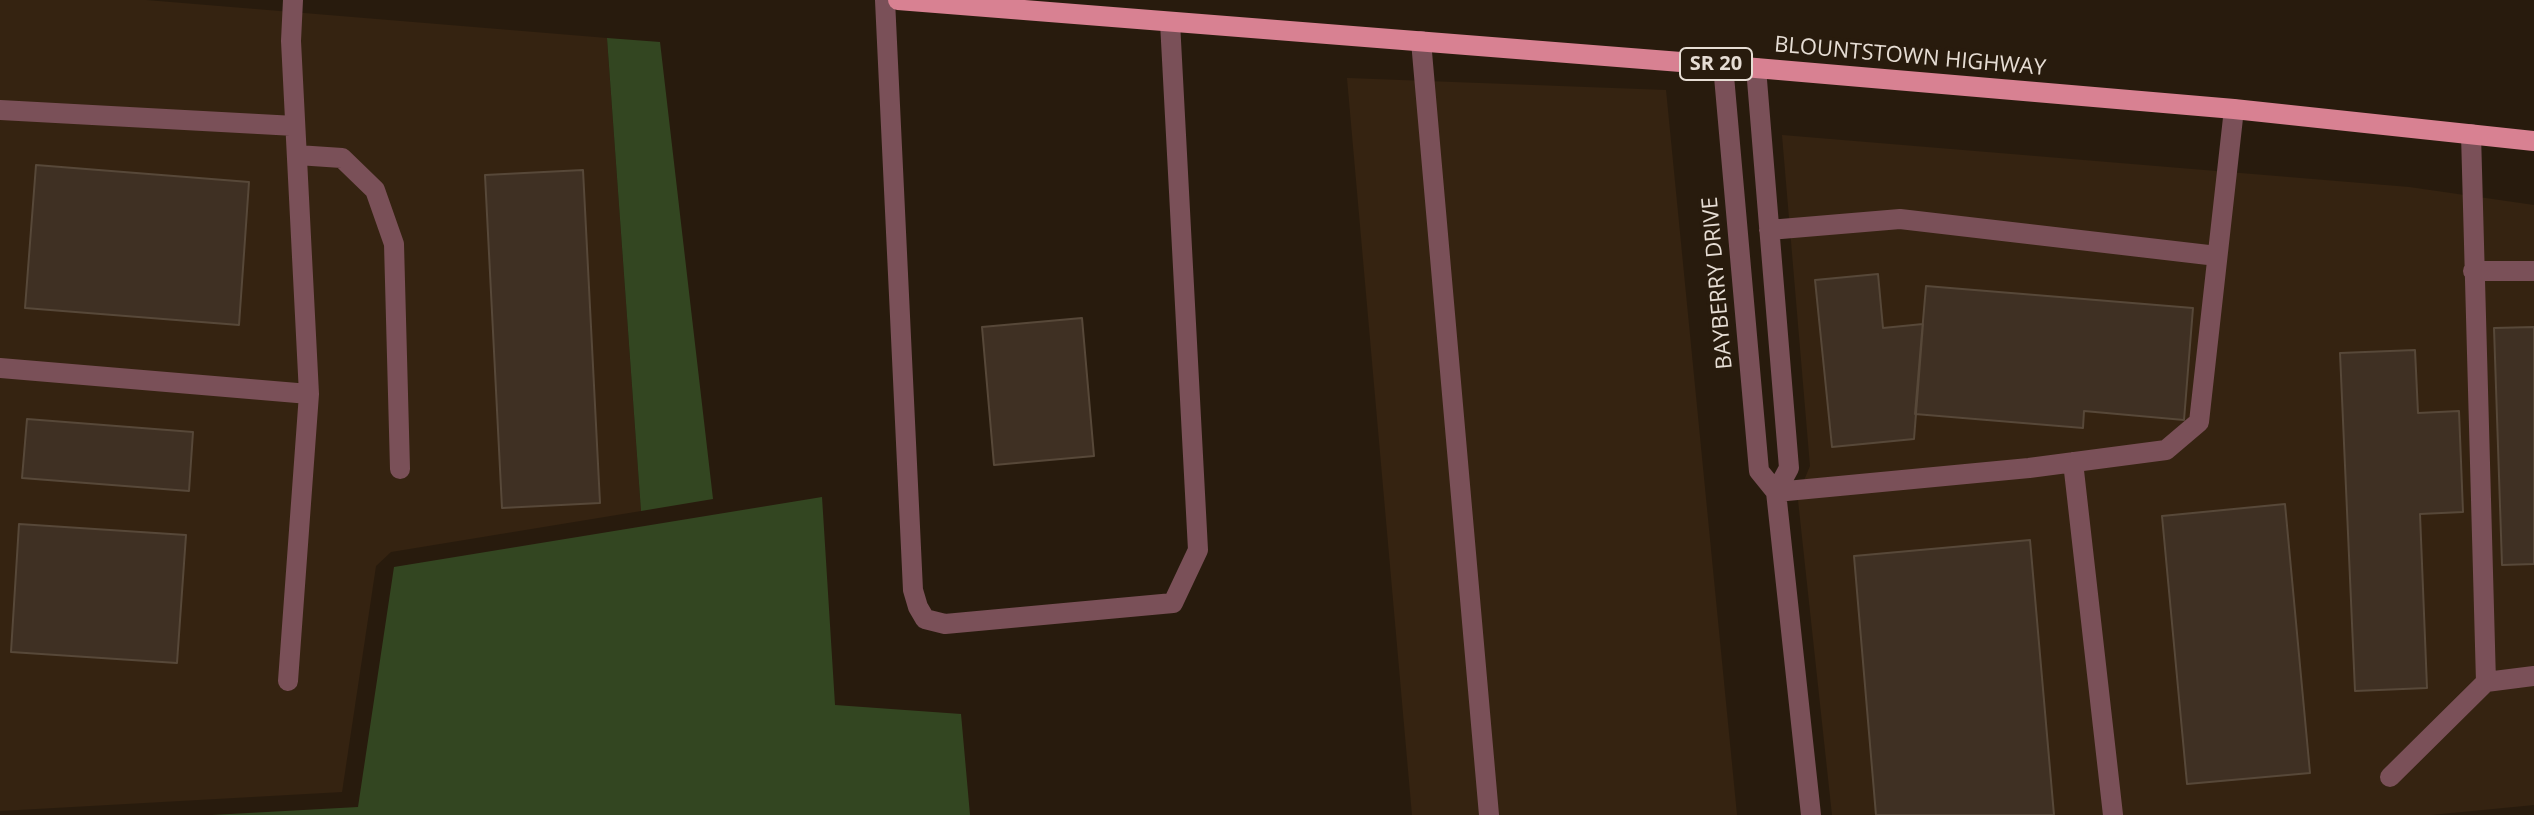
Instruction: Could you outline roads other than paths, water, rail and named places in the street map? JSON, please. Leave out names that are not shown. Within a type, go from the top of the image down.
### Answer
[{"type":"main road","name":"BLOUNTSTOWN HIGHWAY","points":[[898,0],[2234,109],[2534,141]]},
{"type":"street","points":[[288,681],[309,394],[291,41],[293,0]]},
{"type":"street","points":[[885,0],[913,590],[925,619],[945,624],[1173,603],[1198,550],[1170,22]]},
{"type":"street","points":[[1421,41],[1489,815]]},
{"type":"street","name":"BAYBERRY DRIVE","points":[[1723,65],[1759,471],[1776,492],[1811,815]]},
{"type":"street","name":"BAYBERRY DRIVE","points":[[1756,68],[1789,468],[1776,492]]},
{"type":"street","points":[[1776,492],[2166,450],[2199,422],[2234,109]]},
{"type":"street","points":[[0,110],[295,126]]},
{"type":"street","points":[[2471,134],[2486,682]]},
{"type":"street","points":[[297,155],[342,158],[375,190],[394,244],[400,469]]},
{"type":"street","points":[[1769,230],[1900,219],[2217,256]]},
{"type":"street","points":[[2473,271],[2534,271]]},
{"type":"street","points":[[0,368],[309,394]]},
{"type":"street","points":[[2073,462],[2113,815]]},
{"type":"street","points":[[2390,777],[2486,682],[2534,676]]}]
